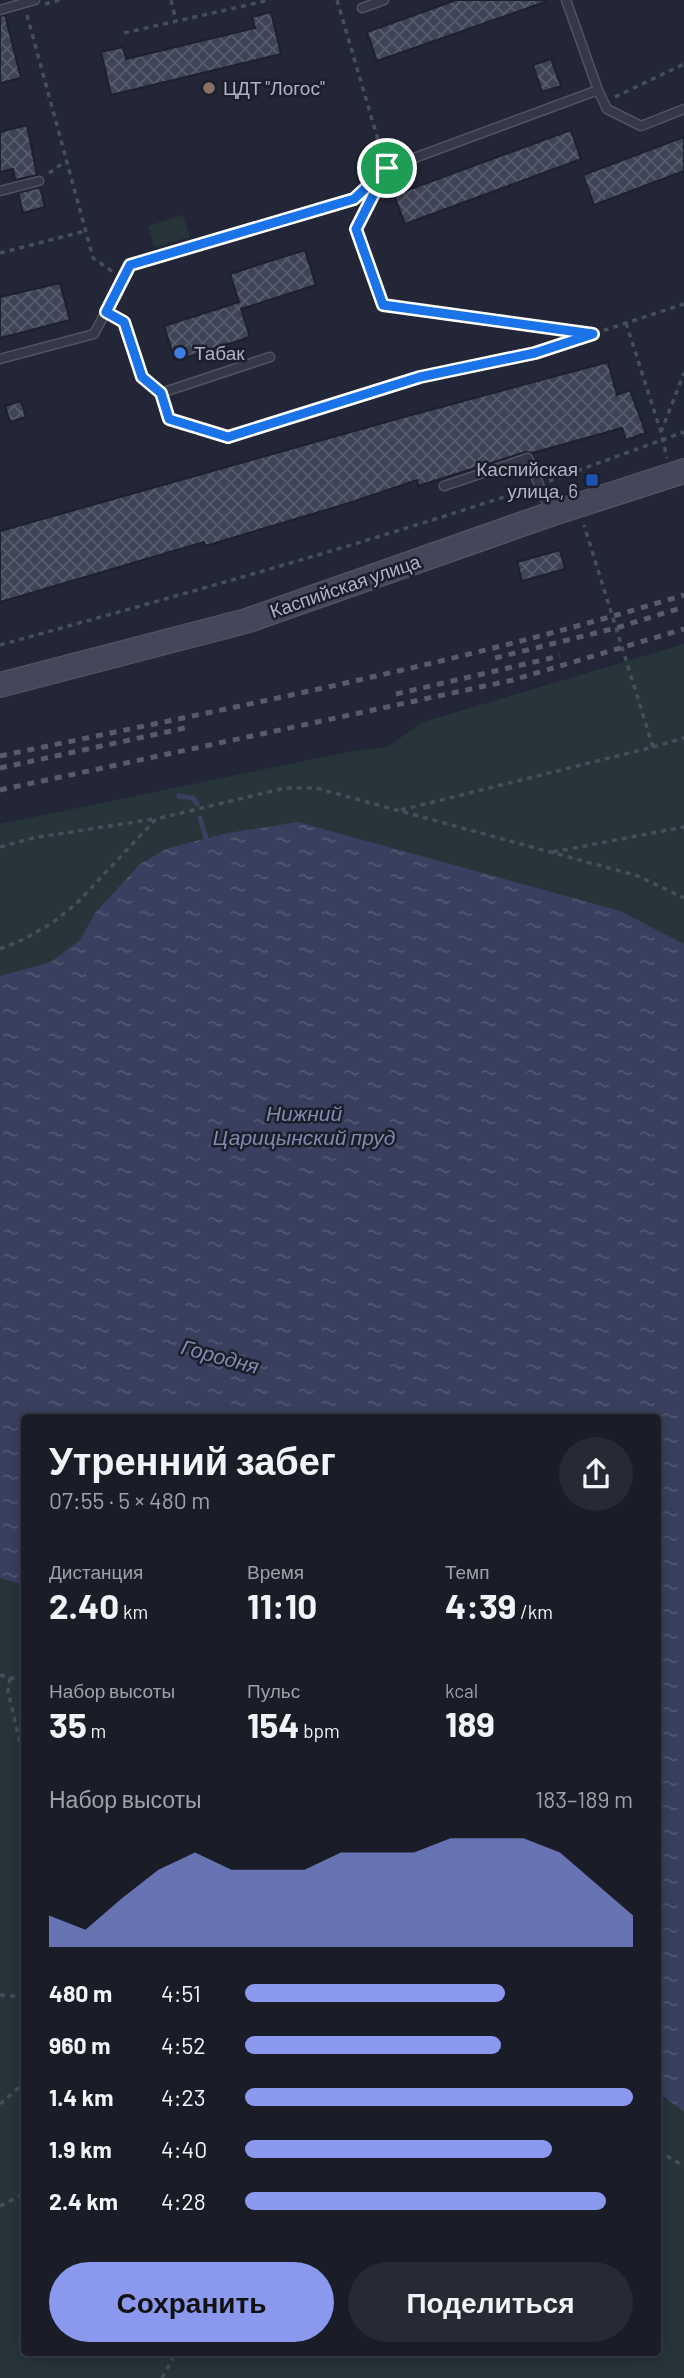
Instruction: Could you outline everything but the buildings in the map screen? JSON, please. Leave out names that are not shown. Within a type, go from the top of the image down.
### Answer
[{"type":"main road","name":"Каспийская улица","points":[[0,685],[246,621],[551,514],[684,471]]},
{"type":"lane","points":[[0,10],[35,0]]},
{"type":"lane","points":[[362,8],[384,0]]},
{"type":"lane","points":[[566,0],[607,109],[641,126],[684,109]]},
{"type":"lane","points":[[0,359],[94,334],[130,265],[354,199],[387,168],[598,90]]},
{"type":"lane","points":[[0,191],[39,181]]},
{"type":"lane","points":[[106,312],[124,322],[142,377],[161,393],[169,419]]},
{"type":"lane","points":[[161,393],[270,356]]},
{"type":"lane","points":[[444,486],[528,458],[551,514]]},
{"type":"path","points":[[171,0],[176,21]]},
{"type":"path","points":[[124,33],[270,0]]},
{"type":"path","points":[[337,0],[387,168],[356,229],[383,305],[593,334]]},
{"type":"path","points":[[24,2],[93,258],[123,278]]},
{"type":"path","points":[[604,103],[684,64]]},
{"type":"path","points":[[50,173],[66,161]]},
{"type":"path","points":[[0,253],[85,232]]},
{"type":"path","points":[[169,419],[228,437],[420,377],[535,353],[684,304]]},
{"type":"path","points":[[626,323],[661,432],[684,373]]},
{"type":"path","points":[[0,645],[416,526],[684,432]]},
{"type":"path","points":[[578,506],[653,747]]},
{"type":"path","points":[[398,810],[684,738]]},
{"type":"path","points":[[0,847],[33,838],[156,819],[285,788],[316,788],[638,876],[684,898]]},
{"type":"path","points":[[0,948],[22,940],[52,923],[76,904],[156,819]]},
{"type":"path","points":[[550,852],[684,827]]},
{"type":"path","points":[[0,1675],[21,1680]]},
{"type":"path","points":[[10,1678],[8,1691],[21,1747]]},
{"type":"path","points":[[0,1995],[21,1997]]},
{"type":"path","points":[[0,2104],[21,2086]]},
{"type":"path","points":[[661,2153],[684,2166]]},
{"type":"path","points":[[0,2206],[21,2196]]},
{"type":"path","points":[[162,2378],[174,2356]]},
{"type":"shaded area","points":[[183,215],[190,237],[154,247],[148,226]]},
{"type":"shaded area","name":"Нижний Царицынский пруд","points":[[684,644],[684,2378],[0,2378],[0,824],[352,751],[387,747],[423,722]]},
{"type":"water","name":"Нижний Царицынский пруд","points":[[298,822],[620,911],[684,944],[684,2112],[661,2094],[661,1414],[21,1414],[21,1584],[0,1578],[0,976],[51,962],[80,940],[95,913],[140,864],[168,848],[228,833]]},
{"type":"waterway","points":[[179,796],[193,798],[197,804]]},
{"type":"waterway","points":[[200,818],[208,845]]},
{"type":"railway","points":[[0,756],[430,664],[600,620],[684,595]]},
{"type":"railway","points":[[495,658],[616,628],[684,607]]},
{"type":"railway","points":[[0,790],[513,680],[684,629]]},
{"type":"railway","points":[[396,694],[560,656]]},
{"type":"railway","points":[[0,768],[185,728]]},
{"type":"place","name":"ЦДТ \"Логос\"","points":[[209,88]]},
{"type":"place","name":"Табак","points":[[180,353]]},
{"type":"place","name":"Каспийская улица, 6","points":[[592,480]]},
{"type":"route","points":[[387,168],[356,229],[383,305],[593,334],[535,353],[420,377],[228,437],[169,419],[161,393],[142,377],[124,322],[106,312],[130,265],[354,199],[387,168]]},
{"type":"water label","name":"Городня","points":[[220,1357]]}]
